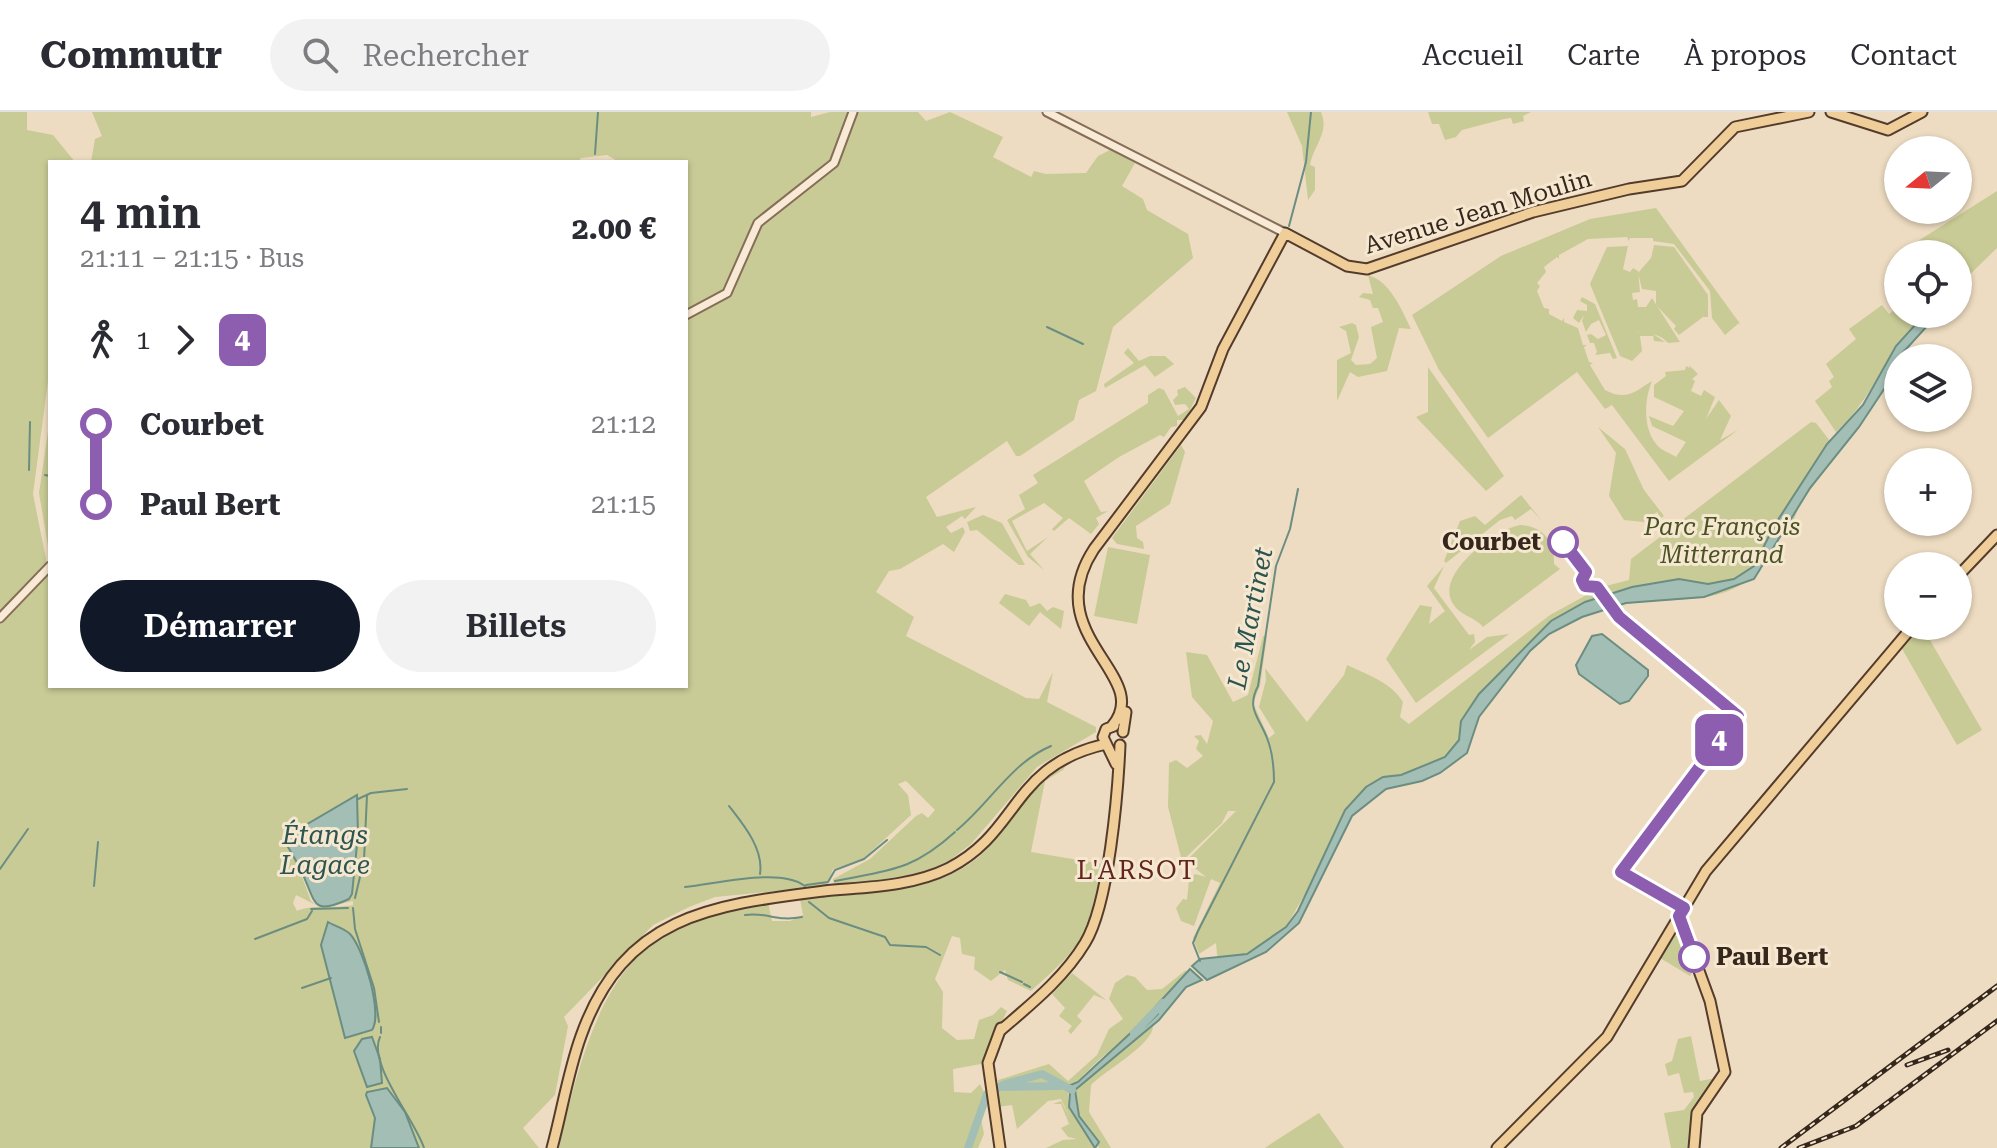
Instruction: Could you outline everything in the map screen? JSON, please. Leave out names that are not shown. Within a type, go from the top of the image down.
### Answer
[{"type":"main road","name":"Avenue Jean Moulin","points":[[1285,233],[1347,266],[1367,269],[1533,212],[1629,189],[1682,181],[1735,127],[1809,112]]},
{"type":"main road","points":[[1831,112],[1888,130],[1922,112]]},
{"type":"main road","points":[[1119,784],[1114,757],[1106,741],[1121,710],[1120,690],[1087,635],[1077,599],[1084,566],[1201,407],[1246,302],[1285,233]]},
{"type":"main road","points":[[1000,1148],[990,1085],[990,1054],[1000,1031],[1049,987],[1075,957],[1094,927],[1119,784],[1120,745],[1127,703],[1125,690],[1089,630],[1082,599],[1087,567],[1108,531]]},
{"type":"main road","points":[[1972,561],[1997,535]]},
{"type":"main road","points":[[1497,1148],[1607,1037],[1706,871],[1901,640]]},
{"type":"main road","points":[[1112,726],[1123,732]]},
{"type":"main road","points":[[552,1148],[587,1019],[614,973],[656,934],[688,916],[735,903],[905,882],[941,872],[980,847],[1040,774],[1087,747],[1106,741],[1120,745]]},
{"type":"main road","points":[[1679,916],[1710,1001],[1725,1072],[1697,1113],[1694,1148]]},
{"type":"street","points":[[688,314],[727,293],[758,223],[834,163],[853,112]]},
{"type":"street","points":[[1047,112],[1285,233]]},
{"type":"street","points":[[0,618],[48,568]]},
{"type":"green space","points":[[0,112],[27,112],[27,130],[53,135],[73,160],[48,160],[48,381],[33,494],[47,564],[0,616]]},
{"type":"green space","points":[[92,112],[811,112],[811,117],[830,112],[918,112],[926,121],[950,112],[1003,137],[993,157],[1031,177],[1034,171],[1046,174],[1086,173],[1098,156],[1110,150],[1135,163],[1122,186],[1143,199],[1147,210],[1188,234],[1193,258],[1113,327],[1096,391],[1079,400],[1074,420],[1020,456],[1016,456],[1007,441],[926,497],[937,517],[976,507],[965,519],[962,516],[946,527],[951,533],[963,527],[965,532],[954,552],[943,544],[900,569],[889,571],[876,592],[914,617],[906,636],[1026,698],[1039,699],[1053,672],[1047,702],[1096,727],[1096,732],[1037,767],[971,844],[950,860],[920,874],[834,886],[833,879],[870,859],[916,816],[922,813],[928,818],[935,810],[906,781],[898,784],[908,795],[911,815],[863,859],[833,869],[827,886],[715,897],[653,925],[564,1017],[568,1026],[555,1095],[523,1128],[539,1148],[419,1148],[405,1112],[367,1092],[375,1118],[371,1148],[0,1148],[0,621],[48,574],[48,688],[688,688],[688,160],[616,160],[607,155],[580,160],[91,160],[95,139],[102,136]],"holes":[[[356,795],[358,835],[352,894],[349,899],[336,905],[353,901],[353,905],[297,911],[293,903],[296,895],[316,905],[311,901],[287,836]],[[330,922],[351,935],[363,959],[374,998],[331,984],[321,945]],[[373,1039],[382,1083],[367,1087],[356,1046]]]},
{"type":"green space","points":[[1287,112],[1321,112],[1323,120],[1322,133],[1310,165],[1315,167],[1315,190],[1308,200],[1302,146]]},
{"type":"green space","points":[[1428,112],[1531,112],[1523,116],[1524,121],[1513,124],[1511,118],[1504,119],[1462,130],[1456,137],[1445,140],[1439,124],[1432,124]]},
{"type":"green space","points":[[1997,191],[1997,248],[1972,272],[1972,240],[1920,240],[1945,224],[1972,224],[1972,207]]},
{"type":"green space","points":[[1656,208],[1741,325],[1739,323],[1725,335],[1712,318],[1710,291],[1674,244],[1653,241],[1653,238],[1630,238],[1629,241],[1627,237],[1588,239],[1544,267],[1546,272],[1537,283],[1540,286],[1537,291],[1549,314],[1562,321],[1564,318],[1564,322],[1578,328],[1583,345],[1587,345],[1584,347],[1589,362],[1593,363],[1590,365],[1605,390],[1626,395],[1652,381],[1647,397],[1647,425],[1660,448],[1676,457],[1686,442],[1652,426],[1649,416],[1673,426],[1684,411],[1654,397],[1654,385],[1666,376],[1665,372],[1685,370],[1686,366],[1690,368],[1689,365],[1698,374],[1692,379],[1695,381],[1691,391],[1701,396],[1704,390],[1715,397],[1706,419],[1719,400],[1731,416],[1720,440],[1738,430],[1669,481],[1612,405],[1605,409],[1577,372],[1488,438],[1439,370],[1412,315],[1501,256],[1590,219]]},
{"type":"green space","points":[[1654,245],[1674,247],[1708,295],[1708,317],[1703,317],[1679,335],[1674,329],[1676,326],[1656,305],[1656,291],[1642,289],[1638,273],[1651,258]]},
{"type":"green space","points":[[1628,246],[1623,269],[1638,271],[1640,292],[1632,293],[1633,300],[1637,299],[1638,307],[1646,307],[1652,298],[1680,342],[1668,343],[1653,334],[1665,342],[1654,341],[1653,336],[1640,336],[1642,351],[1632,361],[1620,356],[1590,284],[1607,247]]},
{"type":"green space","points":[[1368,275],[1389,290],[1411,329],[1399,328],[1387,371],[1358,377],[1350,372],[1337,401],[1337,360],[1351,353],[1346,331],[1339,327],[1352,323],[1356,325],[1359,337],[1351,360],[1356,365],[1370,364],[1377,358],[1371,327],[1383,322],[1378,308],[1373,308],[1370,300],[1359,297],[1363,293],[1373,294]]},
{"type":"green space","points":[[1582,297],[1595,304],[1617,358],[1613,359],[1610,353],[1595,355],[1594,343],[1590,343],[1587,335],[1598,339],[1606,335],[1599,320],[1591,324],[1586,332],[1582,321],[1584,315],[1579,323],[1573,318],[1577,310],[1587,311],[1587,305],[1580,301]]},
{"type":"green space","points":[[1882,305],[1884,328],[1911,328],[1899,344],[1884,344],[1884,367],[1861,404],[1836,432],[1815,401],[1832,387],[1829,381],[1834,377],[1826,364],[1856,339],[1849,329]]},
{"type":"green space","points":[[1128,348],[1139,361],[1150,356],[1165,356],[1174,364],[1155,377],[1145,365],[1105,388],[1104,384],[1134,363],[1124,353]]},
{"type":"green space","points":[[1428,367],[1504,476],[1486,491],[1416,417],[1428,412]]},
{"type":"green space","points":[[1185,387],[1196,398],[1185,420],[1177,420],[1177,426],[1171,427],[1164,437],[1160,435],[1119,457],[1084,481],[1101,512],[1108,511],[1096,518],[1099,524],[1091,534],[1069,518],[1054,531],[1052,529],[1063,518],[1044,503],[1012,521],[1027,551],[1048,537],[1030,554],[1044,570],[1028,557],[1007,520],[1025,509],[1019,495],[1038,483],[1033,475],[1148,403],[1148,395],[1159,388],[1164,390],[1178,416],[1189,409],[1185,404],[1175,405],[1173,400],[1178,395],[1177,390]]},
{"type":"green space","name":"Parc François Mitterrand","points":[[1811,422],[1816,423],[1830,441],[1833,459],[1800,504],[1789,532],[1778,536],[1765,562],[1749,579],[1731,590],[1710,596],[1615,606],[1602,587],[1629,580],[1631,559]]},
{"type":"green space","points":[[1598,427],[1625,449],[1644,490],[1664,516],[1661,518],[1657,512],[1643,522],[1624,520],[1609,496],[1616,453]]},
{"type":"green space","points":[[48,432],[48,546],[39,493]]},
{"type":"green space","points":[[1181,445],[1185,452],[1170,504],[1136,526],[1137,538],[1143,542],[1144,549],[1117,544],[1112,538]]},
{"type":"green space","points":[[1521,495],[1542,521],[1531,509],[1515,520],[1512,516],[1500,520],[1446,563],[1444,561],[1460,521],[1475,516],[1485,525]]},
{"type":"green space","points":[[983,515],[1002,523],[1025,565],[1019,565],[977,530],[970,531],[967,522]]},
{"type":"green space","points":[[1521,525],[1542,532],[1550,543],[1554,564],[1560,569],[1483,627],[1462,613],[1451,600],[1454,576],[1485,542]]},
{"type":"green space","points":[[1108,547],[1150,555],[1137,624],[1094,616]]},
{"type":"green space","points":[[1444,566],[1434,588],[1469,635],[1474,634],[1475,642],[1469,650],[1487,637],[1509,634],[1416,703],[1386,659],[1420,605],[1432,607],[1429,624],[1445,611],[1427,586]]},
{"type":"green space","points":[[1594,591],[1600,599],[1580,605],[1486,688],[1458,744],[1441,759],[1361,796],[1286,927],[1259,948],[1225,962],[1217,955],[1216,943],[1199,954],[1193,938],[1220,883],[1211,879],[1194,926],[1181,921],[1176,908],[1183,899],[1187,900],[1189,880],[1195,874],[1206,877],[1186,861],[1236,811],[1228,811],[1222,823],[1182,861],[1168,807],[1169,763],[1176,760],[1187,768],[1203,756],[1196,749],[1199,741],[1194,736],[1201,735],[1207,744],[1213,721],[1192,697],[1186,652],[1207,655],[1233,702],[1248,695],[1263,636],[1267,635],[1260,686],[1253,703],[1269,738],[1275,733],[1259,707],[1266,680],[1265,668],[1307,722],[1344,675],[1347,665],[1392,689],[1403,702],[1400,717],[1409,724],[1550,615]]},
{"type":"green space","points":[[1005,594],[1026,600],[1030,607],[1040,603],[1047,611],[1053,607],[1064,611],[1061,629],[1040,612],[1029,626],[999,603]]},
{"type":"green space","points":[[1907,640],[1930,640],[1982,730],[1957,745],[1901,647]]},
{"type":"green space","points":[[1068,762],[1063,770],[1045,781],[1031,852],[1102,864],[1094,907],[1082,936],[1062,962],[1031,991],[1008,980],[1005,970],[991,981],[974,969],[975,957],[962,954],[960,938],[952,936],[935,979],[943,992],[942,1028],[957,1040],[974,1039],[979,1020],[993,1015],[1001,1007],[1007,1011],[981,1064],[953,1069],[954,1092],[971,1093],[980,1084],[985,1094],[979,1104],[983,1105],[988,1098],[981,1118],[984,1134],[978,1148],[557,1148],[593,1028],[623,974],[643,951],[680,927],[730,910],[768,902],[772,921],[790,921],[803,915],[800,899],[898,890],[947,876],[968,865],[986,850],[1043,780]]},
{"type":"green space","points":[[1674,935],[1682,937],[1694,969],[1690,976],[1660,958]]},
{"type":"green space","points":[[1186,970],[1186,977],[1156,1006],[1158,1014],[1101,1058],[1068,1090],[1069,1107],[1095,1148],[1046,1148],[1063,1140],[1077,1139],[1068,1137],[1061,1128],[1069,1124],[1061,1104],[1053,1104],[1061,1101],[1070,1118],[1061,1099],[1048,1101],[1017,1129],[1012,1105],[998,1107],[998,1080],[1049,1064],[1068,1081],[1097,1055],[1109,1029],[1123,1019],[1109,999],[1115,983],[1127,975],[1135,977],[1147,990],[1162,989]]},
{"type":"green space","points":[[1072,973],[1106,1000],[1094,995],[1077,1016],[1082,1021],[1071,1034],[1068,1031],[1072,1026],[1059,1016],[1065,1008],[1052,994]]},
{"type":"green space","points":[[1153,1026],[1137,1049],[1091,1085],[1089,1112],[1111,1148],[1099,1148],[1079,1116],[1074,1090]]},
{"type":"green space","points":[[1691,1036],[1700,1081],[1716,1078],[1694,1112],[1690,1148],[1671,1148],[1664,1113],[1684,1110],[1694,1097],[1693,1092],[1684,1093],[1679,1073],[1668,1076],[1665,1064],[1672,1061],[1678,1039]]},
{"type":"green space","points":[[1319,1113],[1344,1148],[1265,1148],[1272,1143]]},
{"type":"water","points":[[1912,328],[1925,328],[1911,344],[1898,344]]},
{"type":"water","points":[[1884,367],[1884,389],[1859,427],[1810,488],[1754,579],[1704,597],[1626,603],[1582,617],[1549,634],[1530,651],[1479,717],[1467,753],[1440,773],[1422,781],[1386,789],[1352,816],[1299,923],[1266,952],[1207,980],[1192,966],[1200,959],[1247,954],[1286,927],[1298,911],[1345,810],[1366,787],[1383,777],[1401,775],[1445,757],[1459,740],[1461,721],[1479,694],[1551,621],[1585,602],[1632,587],[1679,579],[1708,584],[1734,579],[1754,566],[1774,526],[1827,444],[1863,405]]},
{"type":"water","points":[[1602,634],[1648,670],[1648,676],[1629,701],[1620,704],[1579,674],[1576,665],[1592,636]]},
{"type":"water","name":"Étangs Lagace","points":[[357,795],[358,835],[352,894],[338,904],[323,906],[314,900],[285,842],[287,836]]},
{"type":"water","name":"Étangs Lagace","points":[[328,922],[348,932],[355,942],[374,997],[375,1022],[372,1030],[345,1038],[321,945]]},
{"type":"water","points":[[1190,969],[1202,980],[1186,987],[1159,1020],[1075,1090],[1079,1116],[1099,1142],[1095,1148],[1069,1107],[1070,1093],[1066,1087],[1078,1082],[1136,1028],[1145,1026],[1158,1014],[1156,1006]]},
{"type":"water","points":[[372,1037],[380,1059],[382,1083],[367,1087],[354,1051],[362,1039]]},
{"type":"water","points":[[387,1088],[405,1112],[419,1148],[371,1148],[375,1118],[366,1095],[367,1092]]},
{"type":"waterway","points":[[595,154],[598,112]]},
{"type":"waterway","name":"Le Martinet","points":[[1289,226],[1306,162],[1311,112]]},
{"type":"waterway","points":[[1047,327],[1083,344]]},
{"type":"waterway","points":[[29,470],[30,422]]},
{"type":"waterway","name":"Le Martinet","points":[[1200,961],[1193,943],[1274,782],[1271,749],[1253,701],[1258,686],[1276,566],[1290,529],[1298,489]]},
{"type":"waterway","points":[[957,830],[1024,762],[1051,746]]},
{"type":"waterway","points":[[358,799],[371,793],[407,789]]},
{"type":"waterway","points":[[355,898],[364,860],[367,795]]},
{"type":"waterway","points":[[729,806],[756,846],[760,874]]},
{"type":"waterway","points":[[0,869],[28,829]]},
{"type":"waterway","points":[[835,881],[913,862],[955,832]]},
{"type":"waterway","points":[[806,885],[828,882],[835,870],[864,859],[887,840]]},
{"type":"waterway","points":[[94,886],[98,842]]},
{"type":"waterway","points":[[685,887],[764,877],[794,880],[805,886]]},
{"type":"waterway","points":[[809,902],[829,918],[885,937],[890,945],[926,947],[940,955]]},
{"type":"waterway","points":[[311,909],[348,908]]},
{"type":"waterway","points":[[353,908],[355,929],[374,988],[379,1022]]},
{"type":"waterway","points":[[255,939],[307,919],[312,911]]},
{"type":"waterway","points":[[745,915],[802,917]]},
{"type":"waterway","points":[[1000,972],[1022,982]]},
{"type":"waterway","points":[[302,988],[331,978]]},
{"type":"waterway","points":[[1024,984],[1030,987]]},
{"type":"waterway","points":[[1134,1033],[1163,1003]]},
{"type":"waterway","points":[[381,1027],[381,1033]]},
{"type":"waterway","points":[[380,1037],[380,1061],[424,1148]]},
{"type":"waterway","points":[[968,1148],[987,1094],[1005,1084],[1042,1074],[1072,1090]]},
{"type":"waterway","points":[[1004,1087],[1060,1086]]},
{"type":"railway","points":[[1781,1148],[1997,986]]},
{"type":"railway","points":[[1799,1148],[1856,1126],[1997,1021]]},
{"type":"railway","points":[[1907,1065],[1948,1050]]},
{"type":"bus line","name":"4","points":[[1563,542],[1586,572],[1582,580],[1585,586],[1590,589],[1597,587],[1619,617],[1738,716],[1621,872],[1684,908],[1679,916],[1694,957]]},
{"type":"place","name":"Courbet","points":[[1563,542]]},
{"type":"place","name":"Paul Bert","points":[[1694,957]]},
{"type":"district","name":"L'ARSOT","points":[[1137,870]]}]
